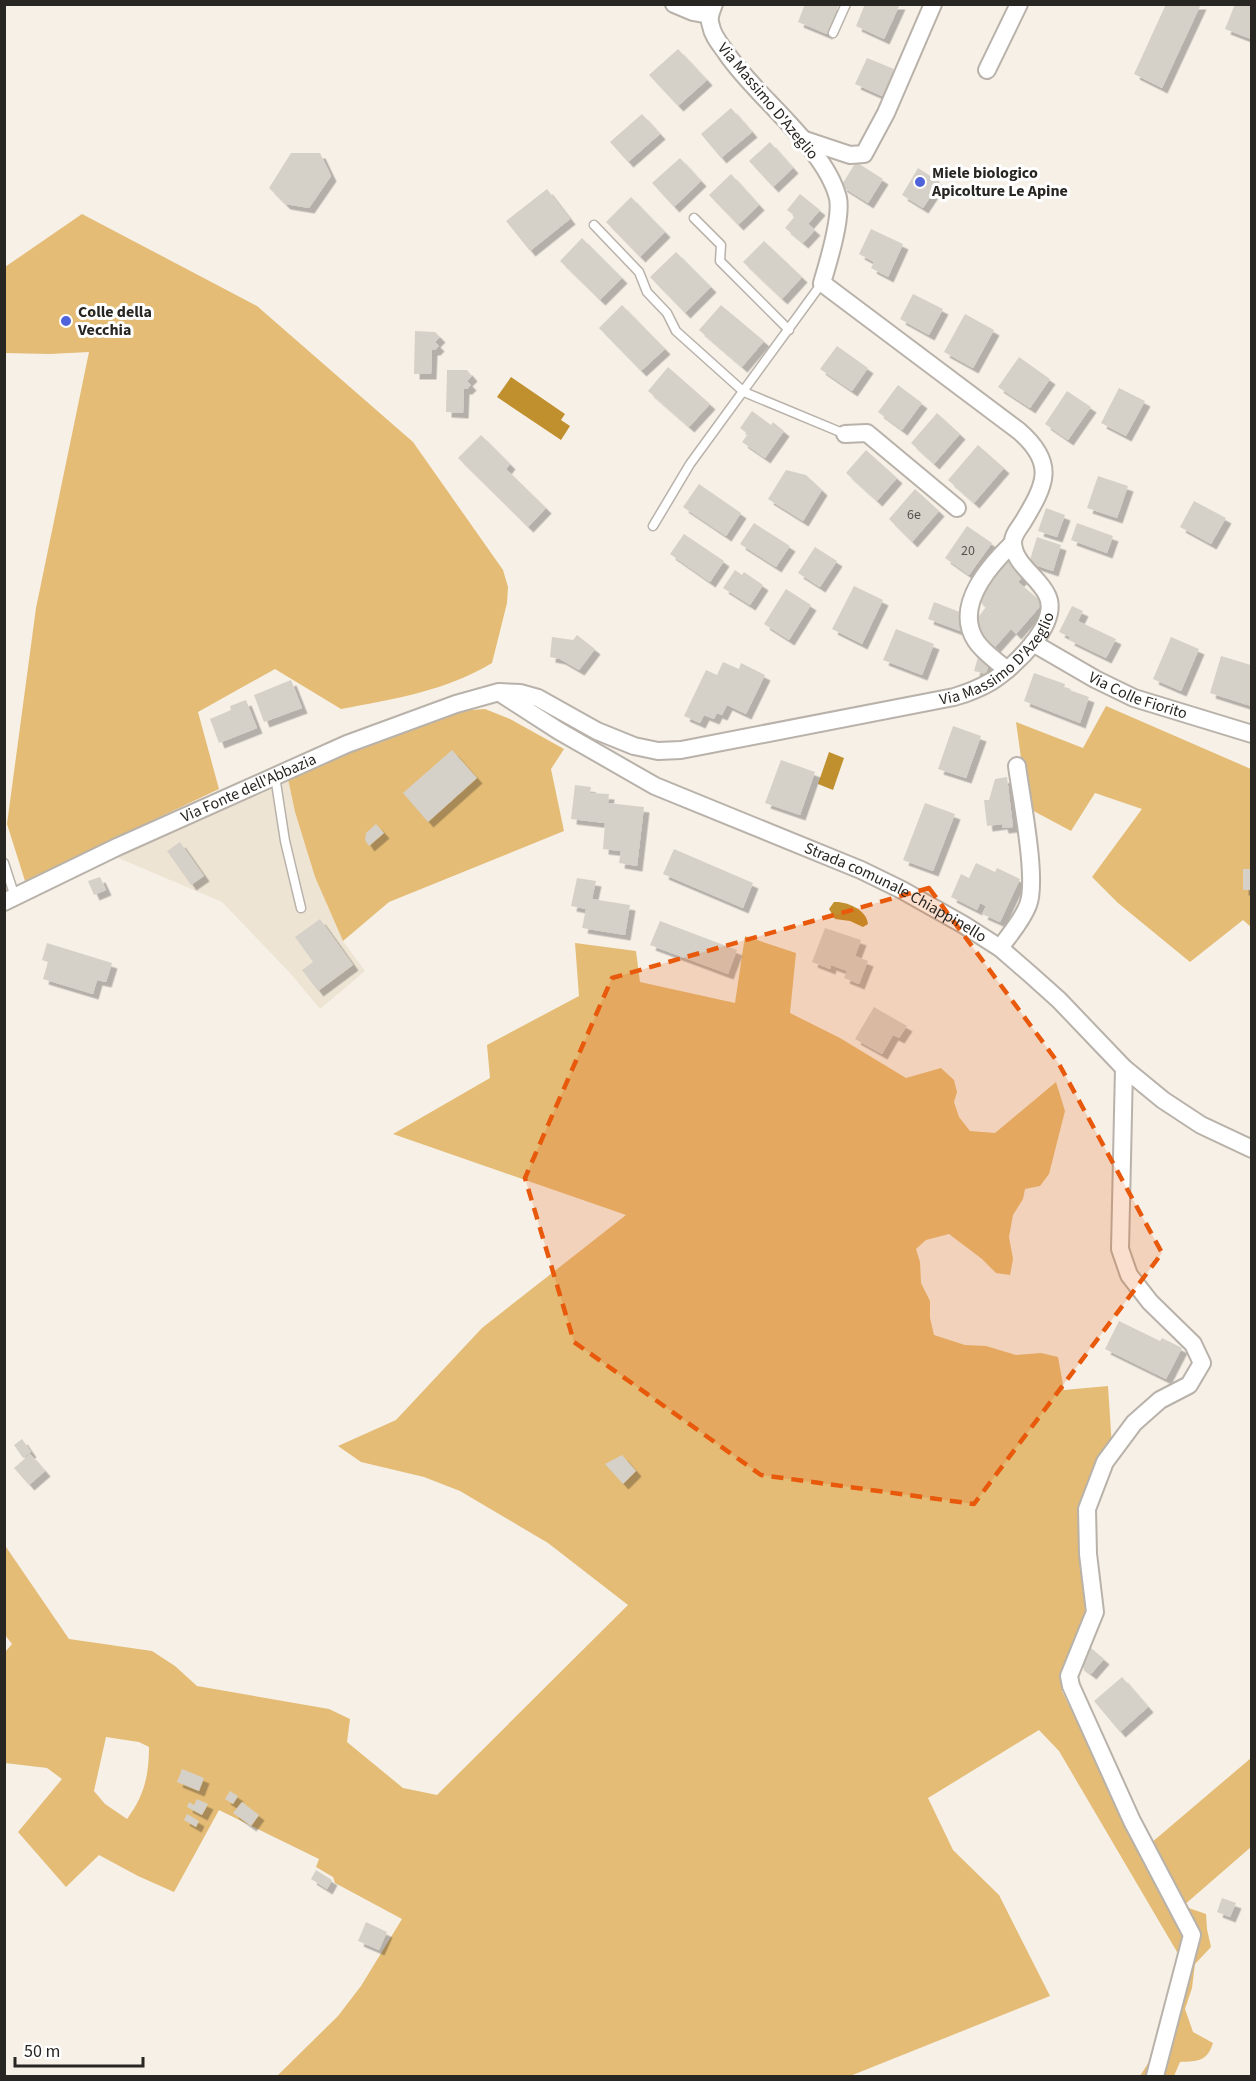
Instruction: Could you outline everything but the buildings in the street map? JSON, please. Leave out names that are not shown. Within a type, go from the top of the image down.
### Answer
[{"type":"street","points":[[674,4],[693,12],[712,10]]},
{"type":"street","points":[[801,139],[850,155],[864,154],[886,113],[933,4]]},
{"type":"street","points":[[987,70],[1019,4]]},
{"type":"street","name":"Via Massimo D'Azeglio","points":[[712,10],[711,27],[735,66],[816,155],[830,178],[838,200],[835,231],[822,283]]},
{"type":"street","points":[[822,283],[1018,431],[1036,449],[1042,461],[1044,479],[1038,495],[1013,543],[987,570],[973,596],[969,615],[969,623],[975,639],[1007,670]]},
{"type":"street","points":[[845,434],[867,433],[957,508]]},
{"type":"street","name":"Via Massimo D'Azeglio","points":[[500,692],[520,693],[538,698],[597,731],[634,746],[668,750],[708,746],[954,697],[977,689],[1007,670],[1033,643],[1049,617],[1050,604],[1043,588],[1019,559],[1013,543]]},
{"type":"street","name":"Via Colle Fiorito","points":[[1033,643],[1095,679],[1134,698],[1251,734]]},
{"type":"street","name":"Via Fonte dell'Abbazia","points":[[10,900],[117,847],[392,726],[463,701],[500,692]]},
{"type":"street","name":"Strada comunale Chiappinello","points":[[500,692],[559,731],[655,786],[784,837],[881,879],[938,909],[1000,948],[1059,1000],[1124,1068],[1189,1118],[1251,1149]]},
{"type":"street","points":[[1000,948],[1025,912],[1031,896],[1031,873],[1017,766]]},
{"type":"street","points":[[1124,1068],[1120,1249],[1129,1275],[1150,1302],[1193,1344],[1202,1363],[1189,1385],[1160,1401],[1134,1423],[1105,1461],[1087,1509],[1088,1554],[1095,1612],[1069,1676],[1071,1686],[1132,1821],[1192,1935],[1155,2076]]},
{"type":"lane","points":[[833,33],[846,4]]},
{"type":"lane","points":[[694,218],[722,245],[720,261],[789,330]]},
{"type":"lane","points":[[594,225],[639,272],[647,292],[667,313],[676,331],[744,392],[845,434]]},
{"type":"lane","points":[[653,526],[690,464],[822,283]]},
{"type":"lane","points":[[275,776],[285,841],[301,908]]},
{"type":"lane","points":[[4,863],[10,900]]},
{"type":"highlighted area","points":[[929,888],[1059,1064],[1162,1253],[974,1504],[761,1475],[574,1342],[525,1178],[612,978]]},
{"type":"shaded area","points":[[82,214],[257,306],[413,442],[503,570],[508,587],[507,603],[492,663],[456,681],[400,697],[341,709],[275,669],[198,712],[219,789],[25,881],[7,824],[36,608],[89,352],[5,353],[5,267]]},
{"type":"shaded area","points":[[511,377],[565,414],[561,420],[570,426],[561,440],[497,397]]},
{"type":"shaded area","points":[[1106,706],[1251,769],[1251,869],[1243,869],[1243,890],[1251,890],[1251,927],[1243,920],[1190,962],[1118,903],[1092,877],[1142,809],[1095,793],[1071,831],[1028,808],[1016,722],[1083,748]]},
{"type":"shaded area","points":[[485,709],[510,719],[564,749],[551,769],[564,831],[389,902],[343,941],[315,877],[295,812],[288,779],[432,718],[456,711]]},
{"type":"shaded area","points":[[829,752],[844,758],[833,790],[818,784]]},
{"type":"shaded area","points":[[288,779],[295,812],[315,877],[343,941],[365,971],[320,1009],[290,973],[222,902],[116,857]]},
{"type":"shaded area","points":[[834,902],[856,907],[867,919],[868,924],[863,927],[850,921],[835,919],[829,909]]},
{"type":"shaded area","points":[[745,936],[796,953],[790,1013],[840,1038],[906,1078],[941,1068],[954,1080],[957,1092],[954,1102],[959,1117],[970,1131],[995,1133],[1056,1082],[1065,1111],[1049,1174],[1040,1186],[1025,1189],[1023,1199],[1013,1215],[1009,1237],[1013,1259],[1010,1275],[996,1273],[982,1259],[949,1234],[926,1240],[916,1249],[920,1262],[921,1283],[930,1301],[930,1318],[934,1335],[965,1345],[986,1346],[1016,1355],[1041,1353],[1058,1357],[1064,1390],[1108,1386],[1113,1463],[1096,1508],[1102,1610],[1072,1656],[1062,1691],[1087,1742],[1111,1758],[1151,1843],[1251,1758],[1251,1847],[1183,1906],[1206,1914],[1211,1947],[1195,1964],[1192,1988],[1185,2009],[1193,2032],[1213,2043],[1211,2049],[1201,2059],[1180,2062],[1174,2076],[1140,2076],[1159,2046],[1180,1957],[1059,1751],[1039,1730],[928,1798],[953,1850],[999,1895],[1050,1996],[850,2076],[277,2076],[338,2016],[361,1986],[402,1919],[335,1883],[333,1877],[316,1867],[319,1859],[219,1810],[174,1892],[99,1855],[66,1887],[18,1832],[62,1779],[47,1768],[5,1763],[5,1652],[12,1644],[5,1635],[4,1544],[69,1639],[152,1651],[175,1666],[197,1686],[329,1709],[350,1719],[347,1742],[403,1788],[437,1795],[628,1605],[548,1543],[460,1491],[424,1477],[361,1462],[338,1446],[396,1420],[482,1328],[626,1215],[393,1134],[490,1078],[487,1045],[579,996],[575,943],[636,951],[640,982],[735,1003]],"holes":[[[106,1737],[139,1742],[149,1747],[147,1776],[138,1802],[127,1819],[105,1804],[94,1791]]]},
{"type":"place","name":"Miele biologico Apicolture Le Apine","points":[[920,182]]},
{"type":"place","name":"Colle della Vecchia","points":[[66,321]]}]
